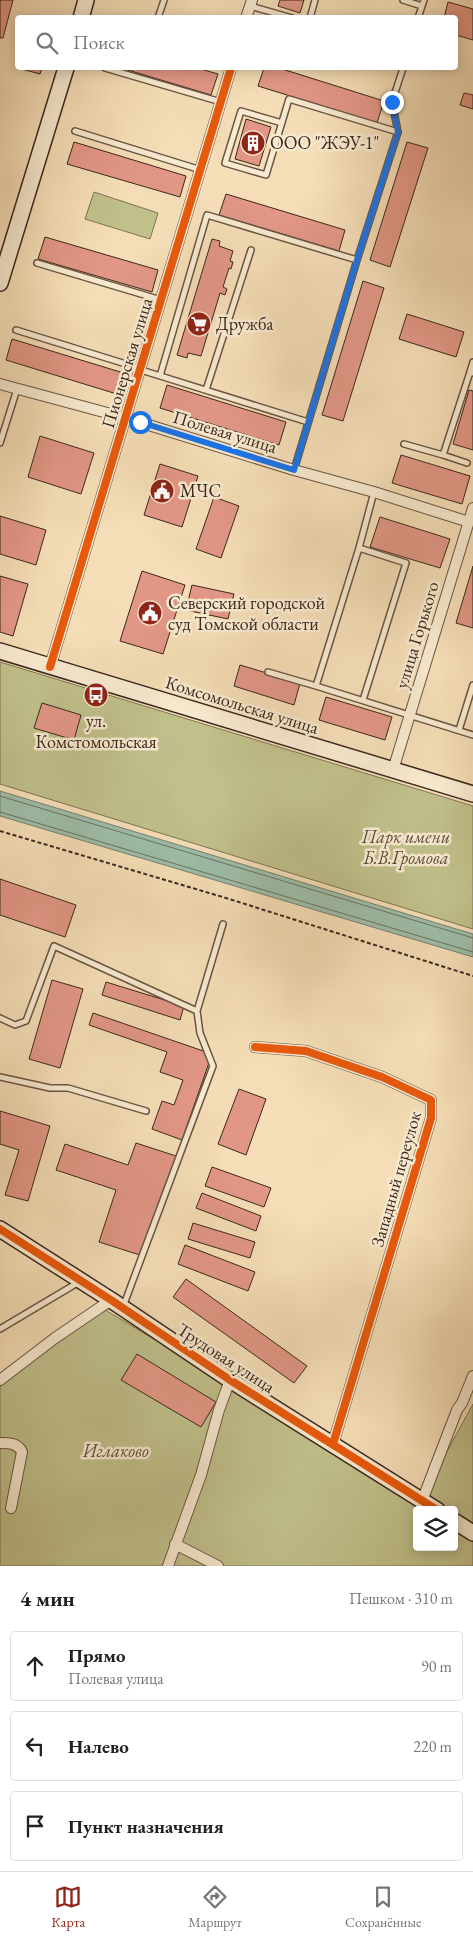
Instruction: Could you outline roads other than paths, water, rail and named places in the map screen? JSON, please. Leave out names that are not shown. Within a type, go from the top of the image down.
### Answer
[{"type":"main road","points":[[82,15],[86,0]]},
{"type":"main road","points":[[0,283],[65,70]]},
{"type":"main road","name":"Комсомольская улица","points":[[0,651],[473,794]]},
{"type":"main road","name":"Трудовая улица","points":[[0,1229],[230,1380],[431,1506]]},
{"type":"main road","points":[[458,1523],[473,1532]]},
{"type":"street","points":[[247,15],[251,3]]},
{"type":"street","name":"Пионерская улица","points":[[50,667],[231,70]]},
{"type":"street","name":"Полевая улица","points":[[0,384],[126,418],[469,522]]},
{"type":"street","name":"улица Горького","points":[[392,770],[473,508]]},
{"type":"street","name":"Западный переулок","points":[[255,1046],[306,1051],[382,1077],[431,1100],[431,1118],[333,1444]]},
{"type":"street","points":[[0,1380],[55,1338],[116,1304]]},
{"type":"street","points":[[422,1500],[457,1410],[462,1403],[473,1376]]},
{"type":"street","points":[[168,1566],[200,1475],[218,1410],[230,1380]]},
{"type":"street","points":[[0,1443],[15,1444],[20,1447],[22,1452],[11,1508]]},
{"type":"street","points":[[176,1544],[218,1566]]},
{"type":"lane","points":[[159,15],[164,0]]},
{"type":"lane","points":[[311,15],[315,0]]},
{"type":"lane","points":[[403,0],[423,3],[419,15]]},
{"type":"lane","points":[[251,3],[284,15]]},
{"type":"lane","points":[[112,70],[221,102]]},
{"type":"lane","points":[[294,470],[357,260],[398,132],[392,102],[402,70]]},
{"type":"lane","points":[[282,123],[241,111],[225,163],[266,175],[282,123],[289,99],[398,132]]},
{"type":"lane","points":[[74,131],[201,170]]},
{"type":"lane","points":[[160,376],[207,216],[357,260]]},
{"type":"lane","points":[[206,390],[251,250]]},
{"type":"lane","points":[[37,263],[162,300]]},
{"type":"lane","points":[[16,330],[308,422]]},
{"type":"lane","points":[[443,456],[473,362]]},
{"type":"lane","points":[[0,443],[17,389]]},
{"type":"lane","points":[[404,444],[467,463]]},
{"type":"lane","points":[[316,686],[359,548],[374,492]]},
{"type":"lane","points":[[359,548],[406,563],[363,700]]},
{"type":"lane","points":[[268,672],[473,734]]},
{"type":"lane","points":[[458,730],[473,685]]},
{"type":"lane","points":[[116,1304],[213,1066],[200,1033],[197,1011],[223,924]]},
{"type":"lane","points":[[0,1018],[15,1025],[26,1021],[54,946],[197,1011]]},
{"type":"lane","points":[[0,1077],[50,1088],[68,1088],[146,1111]]},
{"type":"lane","points":[[0,1329],[81,1281]]},
{"type":"water","points":[[0,791],[473,934],[473,957],[0,816]]},
{"type":"place","name":"ООО \"ЖЭУ-1\"","points":[[253,143]]},
{"type":"place","name":"Дружба","points":[[199,324]]},
{"type":"place","name":"МЧС","points":[[162,491]]},
{"type":"place","name":"Северский городской суд Томской области","points":[[150,613]]},
{"type":"place","name":"ул. Комстомольская","points":[[96,695]]},
{"type":"park label","name":"Парк имени Б.В.Громова","points":[[406,848]]},
{"type":"park label","name":"Иглаково","points":[[116,1451]]}]
